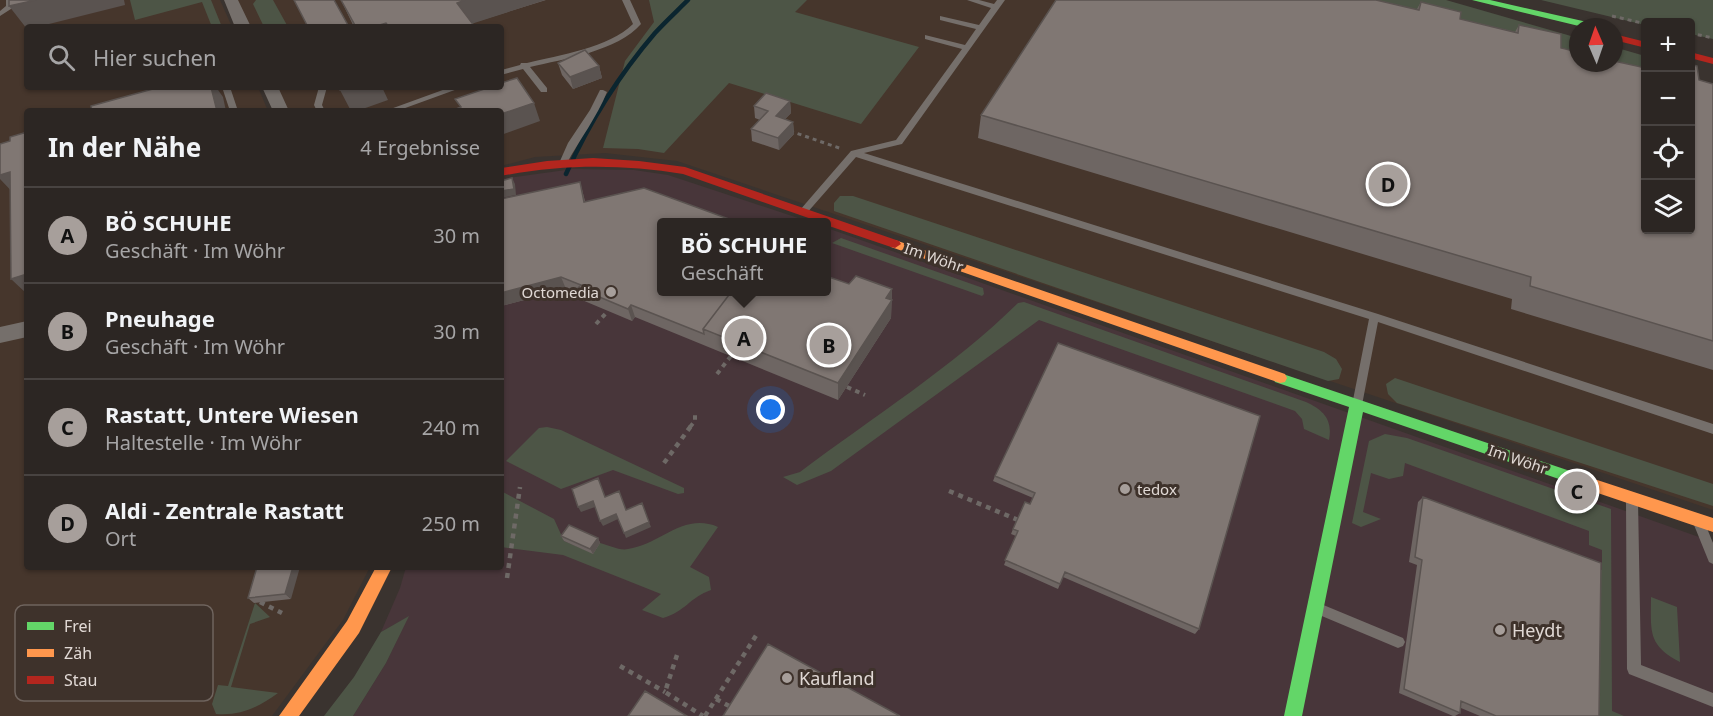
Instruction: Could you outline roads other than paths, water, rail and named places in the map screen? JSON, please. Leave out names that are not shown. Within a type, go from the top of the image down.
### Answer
[{"type":"street","points":[[233,0],[242,24]]},
{"type":"street","points":[[1472,0],[1569,26]]},
{"type":"street","points":[[1477,0],[1569,21]]},
{"type":"street","points":[[1623,33],[1641,36]]},
{"type":"street","points":[[1623,39],[1641,44]]},
{"type":"street","points":[[1695,47],[1713,50]]},
{"type":"street","points":[[1695,57],[1713,61]]},
{"type":"street","points":[[271,90],[280,108]]},
{"type":"street","name":"Im Wöhr","points":[[504,171],[564,161],[617,161],[675,169],[820,218]]},
{"type":"street","name":"Im Wöhr","points":[[831,222],[1358,405],[1713,525]]},
{"type":"street","points":[[0,335],[24,330]]},
{"type":"street","points":[[1293,716],[1358,405]]},
{"type":"street","points":[[288,716],[351,634],[383,570]]},
{"type":"lane","points":[[0,14],[10,7],[10,0]]},
{"type":"lane","points":[[504,72],[581,52],[627,35],[637,24],[626,0]]},
{"type":"lane","points":[[803,212],[854,153],[899,142],[999,3],[971,0]]},
{"type":"lane","points":[[943,18],[981,28]]},
{"type":"lane","points":[[928,37],[967,48]]},
{"type":"lane","points":[[524,65],[544,90]]},
{"type":"lane","points":[[227,90],[233,108]]},
{"type":"lane","points":[[320,108],[318,105],[322,90]]},
{"type":"lane","points":[[397,108],[450,90]]},
{"type":"lane","points":[[564,161],[568,150],[596,112],[603,92]]},
{"type":"lane","points":[[854,153],[1374,317],[1713,429]]},
{"type":"lane","points":[[1358,405],[1374,317]]},
{"type":"lane","points":[[1632,497],[1634,669],[1713,700]]},
{"type":"lane","points":[[1697,519],[1713,558]]},
{"type":"lane","points":[[1315,608],[1398,642]]},
{"type":"waterway","points":[[566,174],[595,118],[617,83],[655,33],[688,0]]},
{"type":"place","name":"Aldi - Zentrale Rastatt","points":[[1388,184]]},
{"type":"place","name":"Octomedia","points":[[611,292]]},
{"type":"place","name":"BÖ SCHUHE","points":[[744,338]]},
{"type":"place","name":"Pneuhage","points":[[829,345]]},
{"type":"place","name":"tedox","points":[[1125,489]]},
{"type":"place","name":"Rastatt, Untere Wiesen","points":[[1577,491]]},
{"type":"place","name":"Heydt","points":[[1500,630]]},
{"type":"place","name":"Kaufland","points":[[787,678]]}]
